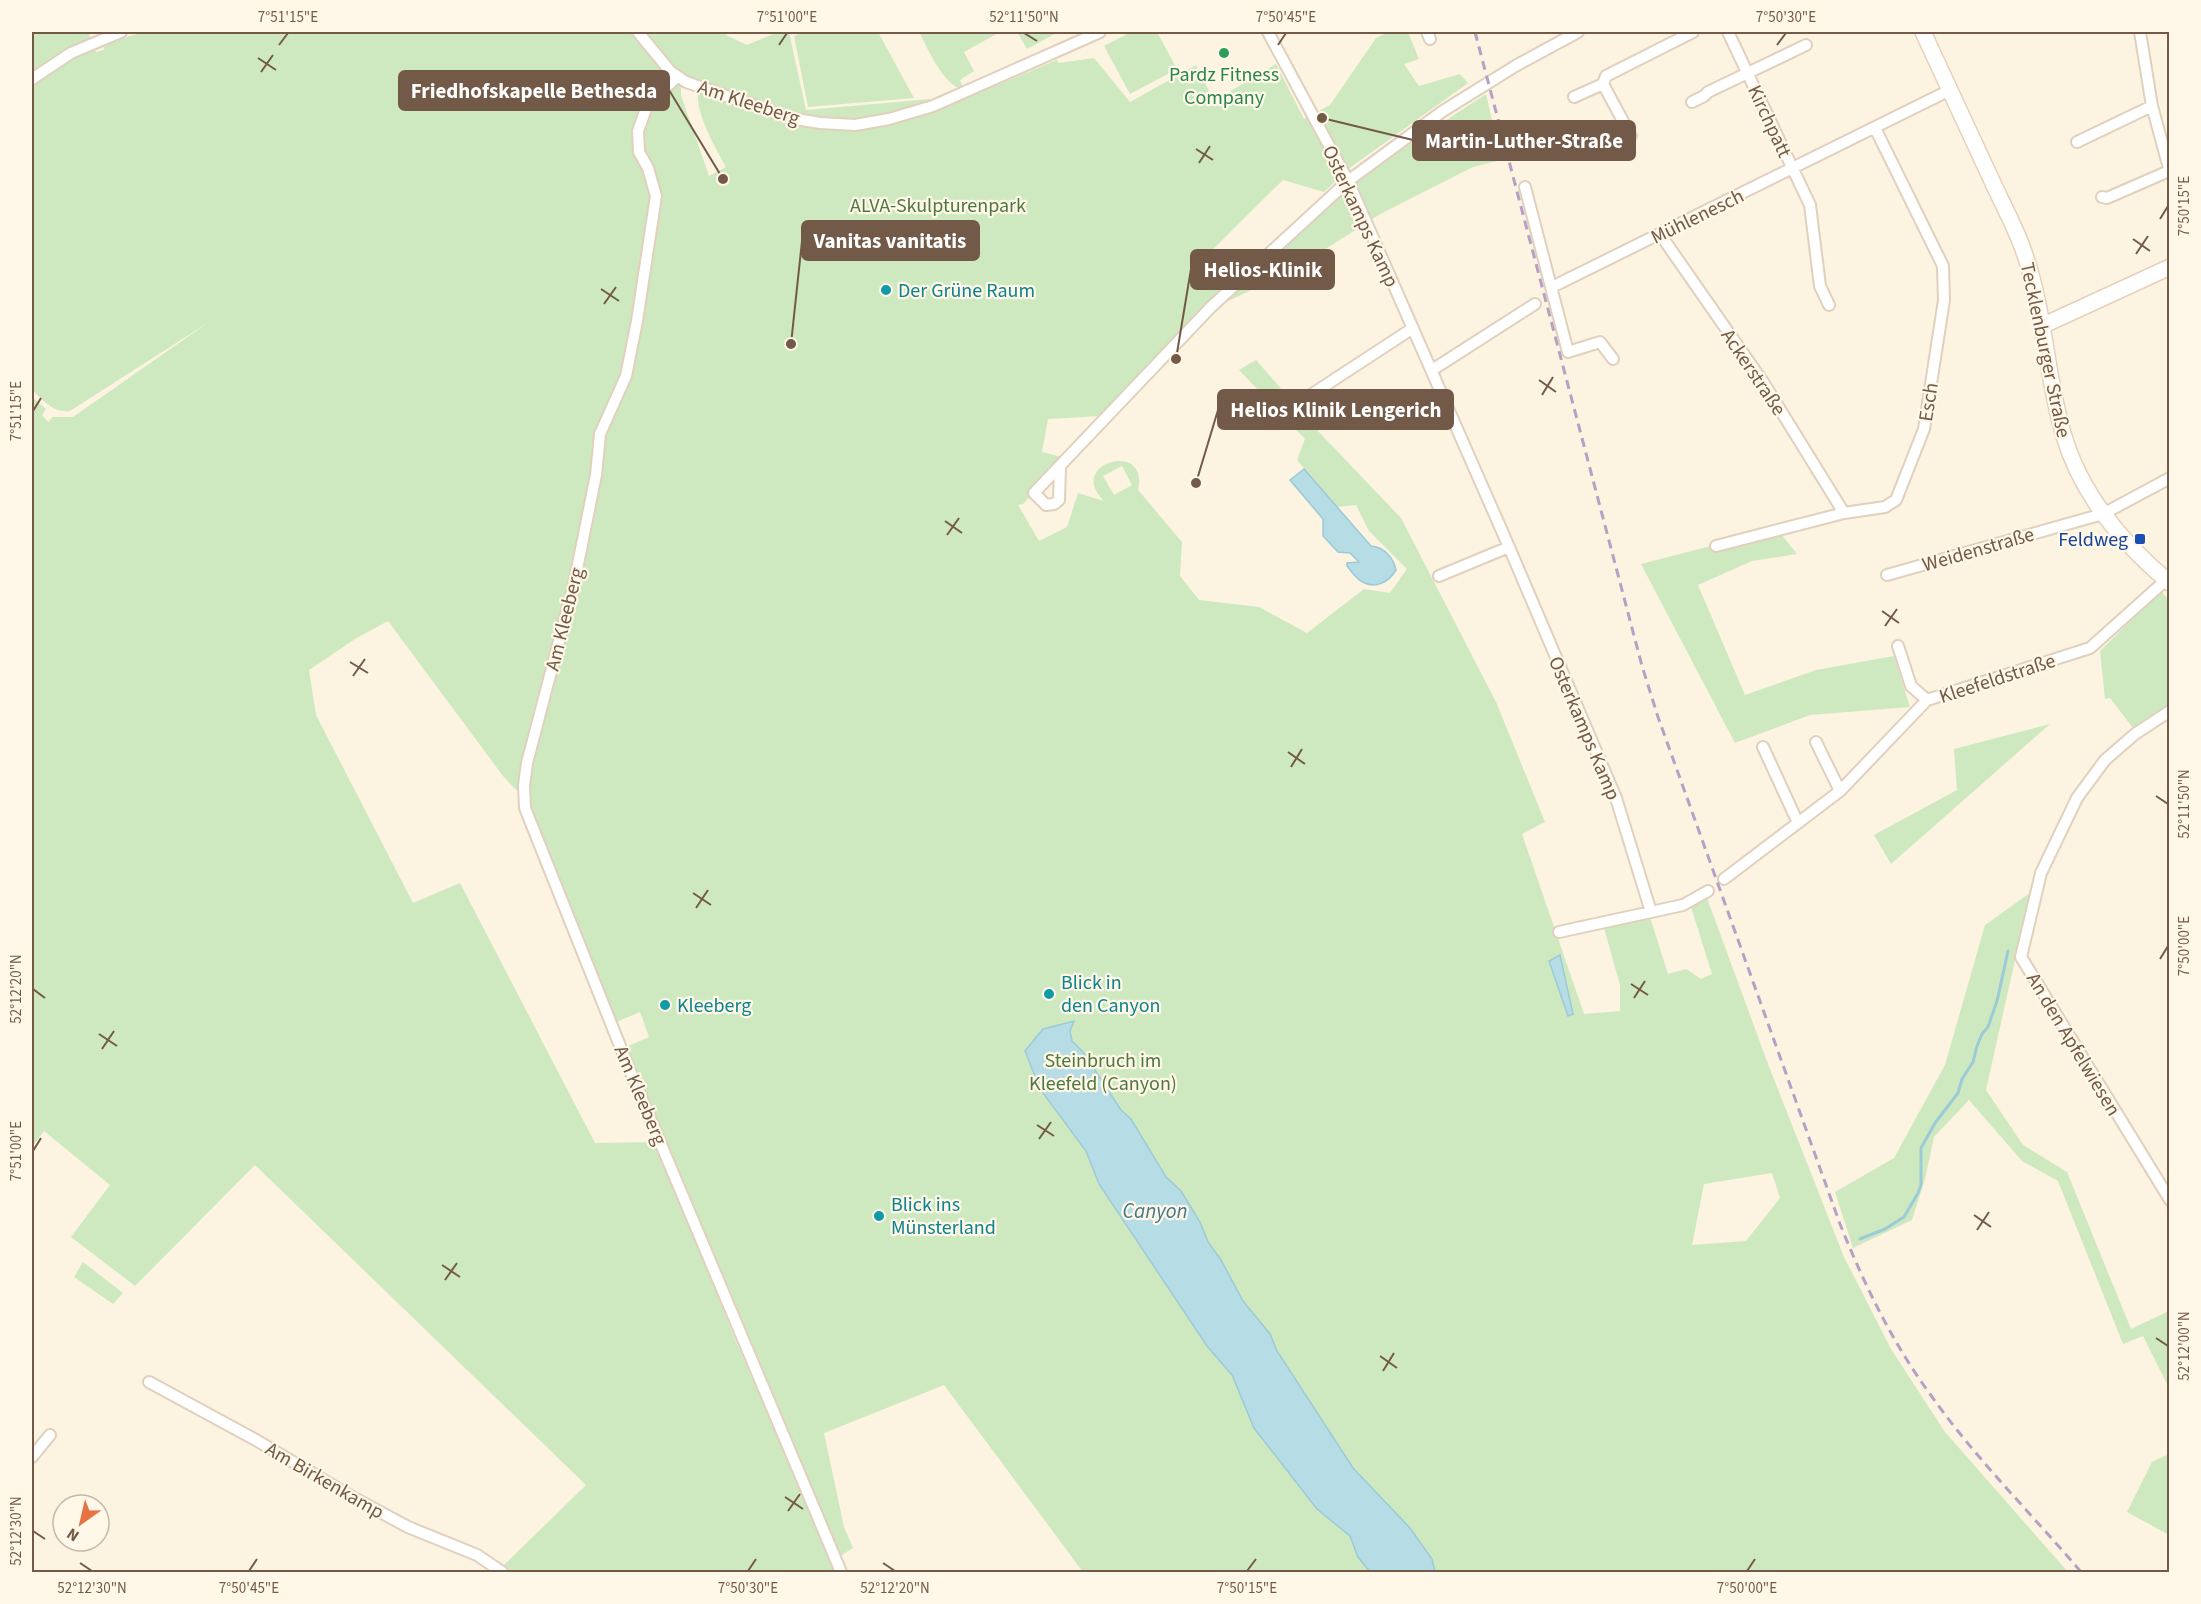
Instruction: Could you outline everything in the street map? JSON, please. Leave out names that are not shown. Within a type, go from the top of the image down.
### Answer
[{"type":"street","points":[[32,80],[71,53],[121,32]]},
{"type":"street","points":[[638,32],[677,77]]},
{"type":"street","name":"Am Kleeberg","points":[[841,1572],[627,1062],[524,804],[527,763],[574,584],[596,475],[600,434],[626,376],[638,321],[656,196],[648,168],[639,152],[638,131],[647,106],[677,77],[746,104],[790,118],[855,125],[890,119],[933,106],[1100,32]]},
{"type":"street","name":"Osterkamps Kamp","points":[[1268,32],[1348,181],[1432,370],[1616,798],[1651,912]]},
{"type":"street","points":[[1060,467],[1210,307],[1348,181],[1443,111],[1516,65],[1578,32]]},
{"type":"street","points":[[1574,97],[1603,84],[1606,76],[1693,32]]},
{"type":"street","name":"Kirchpatt","points":[[1728,32],[1810,205],[1820,286],[1829,305]]},
{"type":"street","name":"Tecklenburger Straße","points":[[1923,32],[2025,255],[2044,325],[2054,396],[2063,433],[2077,470],[2103,514],[2132,547],[2168,581]]},
{"type":"street","points":[[2102,197],[2108,198],[2169,172],[2152,106],[2140,32]]},
{"type":"street","points":[[1748,72],[1806,45]]},
{"type":"street","name":"Kirchpatt","points":[[1692,102],[1748,72]]},
{"type":"street","points":[[1603,84],[1630,136],[1615,146]]},
{"type":"street","name":"Mühlenesch","points":[[1552,287],[1950,90]]},
{"type":"street","points":[[2077,142],[2152,106]]},
{"type":"street","name":"Esch","points":[[1716,546],[1844,513],[1885,507],[1896,500],[1924,429],[1944,300],[1943,266],[1875,128]]},
{"type":"street","points":[[1525,188],[1568,352],[1600,342],[1613,359]]},
{"type":"street","name":"Ackerstraße","points":[[1660,234],[1763,382],[1844,513]]},
{"type":"street","points":[[2044,325],[2169,267]]},
{"type":"street","points":[[1432,370],[1535,304]]},
{"type":"street","points":[[1300,402],[1413,328]]},
{"type":"street","name":"Weidenstraße","points":[[1887,574],[2103,514],[2169,478]]},
{"type":"street","points":[[1439,576],[1509,547]]},
{"type":"street","name":"Kleefeldstraße","points":[[1724,879],[1840,791],[1927,700],[2090,648],[2168,581]]},
{"type":"street","points":[[1898,646],[1911,686],[1927,700]]},
{"type":"street","name":"An den Apfelwiesen","points":[[2169,711],[2135,734],[2105,760],[2077,798],[2041,873],[2021,957],[2169,1200]]},
{"type":"street","points":[[1816,742],[1840,791]]},
{"type":"street","points":[[1763,747],[1798,823]]},
{"type":"street","points":[[1559,932],[1683,905],[1708,891]]},
{"type":"street","name":"Am Birkenkamp","points":[[149,1382],[256,1440],[354,1498],[408,1527],[477,1554],[502,1572]]},
{"type":"street","points":[[32,1457],[50,1436]]},
{"type":"green space","points":[[32,32],[88,32],[91,39],[32,74]]},
{"type":"green space","points":[[144,32],[724,32],[747,45],[778,32],[789,32],[806,110],[930,99],[935,111],[1057,60],[1059,63],[1094,58],[1130,102],[1196,65],[1214,101],[1276,64],[1304,119],[1330,105],[1376,38],[1389,32],[1408,32],[1419,59],[1404,64],[1419,86],[1460,74],[1468,83],[1351,167],[1324,192],[1283,180],[1211,251],[1218,278],[1225,286],[1101,416],[1048,419],[1042,452],[1065,458],[1023,504],[1018,505],[1039,541],[1067,527],[1078,493],[1104,501],[1095,488],[1095,476],[1101,467],[1111,462],[1122,461],[1132,465],[1138,474],[1138,490],[1182,542],[1180,576],[1199,600],[1259,607],[1307,633],[1364,589],[1390,593],[1407,569],[1369,531],[1356,505],[1336,507],[1297,460],[1305,439],[1239,370],[1256,360],[1317,430],[1401,518],[1496,702],[1545,822],[1522,834],[1584,1014],[1620,1011],[1620,985],[1604,928],[1650,917],[1668,974],[1686,969],[1701,979],[1712,974],[1691,907],[1707,898],[1768,1064],[1844,1257],[1891,1349],[1945,1432],[2068,1572],[1083,1572],[944,1385],[824,1433],[844,1527],[853,1548],[840,1556],[725,1279],[721,1280],[626,1047],[649,1037],[640,1012],[616,1022],[528,807],[531,797],[520,789],[516,790],[503,776],[388,621],[355,639],[309,670],[316,715],[413,903],[460,883],[595,1143],[655,1142],[735,1339],[837,1572],[508,1572],[504,1565],[586,1485],[255,1165],[135,1286],[71,1237],[110,1185],[44,1131],[32,1147],[32,397],[46,409],[42,415],[48,422],[53,417],[73,417],[209,322],[70,411],[53,408],[32,390],[32,83],[69,59],[94,48],[96,52],[104,50],[104,43]],"holes":[[[681,76],[698,92],[703,120],[726,167],[709,176],[681,95]],[[1122,466],[1132,485],[1114,495],[1103,476]],[[1772,1173],[1780,1198],[1746,1241],[1692,1245],[1704,1184]]]},
{"type":"green space","points":[[803,32],[878,32],[914,98],[808,107],[794,36]]},
{"type":"green space","points":[[919,32],[1000,32],[964,52],[974,71],[960,80],[963,87],[959,88],[941,72]]},
{"type":"green space","points":[[1017,32],[1058,32],[1027,49]]},
{"type":"green space","points":[[1131,32],[1157,32],[1177,69],[1130,94],[1104,46]]},
{"type":"green space","points":[[1486,94],[1501,160],[1473,167],[1382,213],[1288,273],[1226,302],[1354,181]]},
{"type":"green space","points":[[1777,529],[1797,554],[1752,561],[1698,585],[1745,695],[1816,670],[1894,656],[1910,707],[1810,715],[1735,743],[1641,564]]},
{"type":"green space","points":[[2161,591],[2169,600],[2169,704],[2133,728],[2110,698],[2105,699],[2100,651]]},
{"type":"green space","points":[[2050,724],[1891,864],[1874,835],[1957,790],[1954,749]]},
{"type":"green space","points":[[2030,893],[1986,1090],[2023,1145],[2067,1172],[2131,1329],[2169,1311],[2169,1388],[2143,1336],[2123,1344],[2058,1181],[2022,1161],[1969,1100],[1934,1137],[1925,1179],[1912,1220],[1853,1248],[1835,1192],[1894,1158],[1945,1065],[1985,925]]},
{"type":"green space","points":[[83,1262],[123,1293],[113,1304],[74,1277]]},
{"type":"green space","points":[[2169,1454],[2169,1535],[2127,1512],[2152,1462]]},
{"type":"water","points":[[1304,469],[1371,546],[1380,548],[1390,557],[1396,570],[1390,578],[1376,585],[1366,584],[1359,580],[1347,563],[1359,562],[1350,553],[1338,552],[1323,536],[1323,519],[1290,480]]},
{"type":"water","points":[[1560,955],[1573,1014],[1568,1016],[1549,961]]},
{"type":"water","name":"Canyon","points":[[1074,1021],[1070,1031],[1072,1041],[1083,1052],[1121,1110],[1131,1119],[1166,1177],[1181,1191],[1243,1301],[1270,1334],[1277,1351],[1353,1468],[1410,1528],[1432,1559],[1435,1572],[1370,1572],[1358,1557],[1350,1536],[1317,1509],[1254,1428],[1232,1375],[1207,1346],[1099,1184],[1086,1151],[1040,1089],[1025,1051],[1043,1029]]},
{"type":"waterway","points":[[1860,1239],[1885,1229],[1904,1217],[1918,1193],[1921,1185],[1921,1148],[1935,1123],[1958,1093],[1962,1079],[1973,1062],[1977,1046],[1988,1027],[1997,1001],[2008,951]]},
{"type":"railway","points":[[1475,32],[1642,666],[1658,717],[1840,1224],[1880,1312],[1916,1374],[1966,1441],[2081,1572]]},
{"type":"place","name":"Pardz Fitness Company","points":[[1224,53]]},
{"type":"place","name":"Martin-Luther-Straße","points":[[1322,118]]},
{"type":"place","name":"Friedhofskapelle Bethesda","points":[[723,179]]},
{"type":"place","name":"Der Grüne Raum","points":[[886,290]]},
{"type":"place","name":"Vanitas vanitatis","points":[[791,344]]},
{"type":"place","name":"Helios-Klinik","points":[[1176,359]]},
{"type":"place","name":"Helios Klinik Lengerich","points":[[1196,483]]},
{"type":"place","name":"Feldweg","points":[[2140,539]]},
{"type":"place","name":"Blick in den Canyon","points":[[1049,994]]},
{"type":"place","name":"Kleeberg","points":[[665,1005]]},
{"type":"place","name":"Blick ins Münsterland","points":[[879,1216]]},
{"type":"park label","name":"ALVA-Skulpturenpark","points":[[938,205]]},
{"type":"park label","name":"Steinbruch im Kleefeld (Canyon)","points":[[1103,1072]]}]
